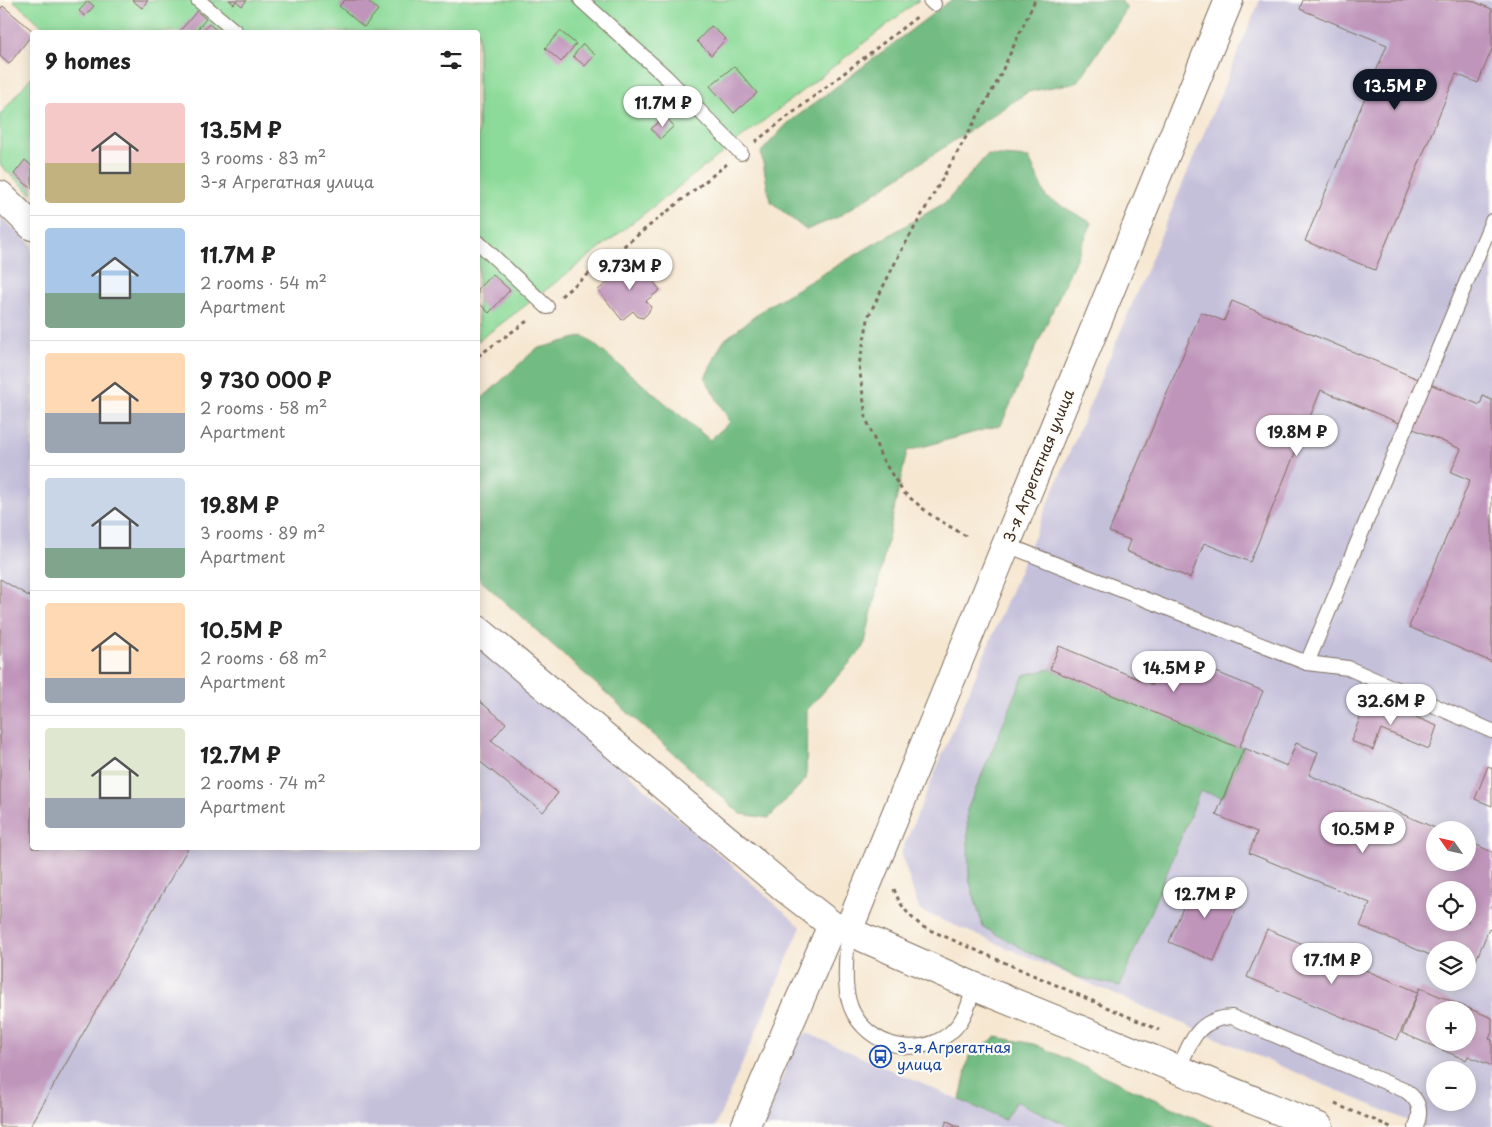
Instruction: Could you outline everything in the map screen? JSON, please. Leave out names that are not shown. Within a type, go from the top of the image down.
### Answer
[{"type":"street","name":"3-я Агрегатная улица","points":[[745,1127],[840,928],[1007,545],[1229,0]]},
{"type":"street","points":[[0,194],[30,224]]},
{"type":"street","points":[[480,632],[787,890],[840,928],[973,986],[1319,1127]]},
{"type":"lane","points":[[198,0],[234,30]]},
{"type":"lane","points":[[581,0],[666,77],[741,153]]},
{"type":"lane","points":[[1307,663],[1492,221]]},
{"type":"lane","points":[[480,244],[547,307]]},
{"type":"lane","points":[[1007,545],[1307,663],[1348,668],[1492,731]]},
{"type":"lane","points":[[840,928],[847,994],[854,1014],[867,1031],[884,1042],[905,1047],[925,1045],[944,1037],[960,1023],[970,1004],[973,986]]},
{"type":"lane","points":[[1178,1070],[1200,1028],[1221,1017],[1232,1017],[1406,1090],[1417,1101],[1420,1108],[1420,1117],[1416,1127]]},
{"type":"path","points":[[966,536],[932,516],[903,492],[881,457],[866,418],[859,365],[869,315],[899,255],[996,84],[1035,0]]},
{"type":"path","points":[[480,355],[547,307],[932,2]]},
{"type":"path","points":[[893,886],[898,901],[909,916],[922,927],[1190,1044]]},
{"type":"shaded area","points":[[1260,0],[1492,0],[1492,1127],[1422,1127],[919,910],[901,853]]},
{"type":"shaded area","points":[[0,216],[30,243],[30,850],[480,850],[480,642],[801,927],[715,1127],[0,1127]]},
{"type":"shaded area","points":[[807,1033],[1004,1120],[1016,1101],[1071,1127],[761,1127],[799,1038]]},
{"type":"green space","points":[[13,0],[919,0],[480,340],[480,30],[47,30]]},
{"type":"green space","points":[[951,0],[1121,0],[1127,9],[1078,82],[1028,92],[838,217],[806,230],[770,201],[761,152],[787,124]]},
{"type":"green space","points":[[30,78],[30,192],[0,165],[0,115]]},
{"type":"green space","points":[[987,155],[1029,158],[1046,197],[1092,223],[1001,425],[907,451],[864,647],[807,710],[806,779],[769,818],[741,814],[480,580],[480,400],[536,349],[584,336],[710,440],[730,422],[705,378],[723,341],[768,306],[946,202]]},
{"type":"green space","points":[[1050,669],[1244,748],[1223,797],[1200,791],[1120,986],[1073,976],[983,927],[969,879],[967,810],[1024,675]]},
{"type":"green space","points":[[996,1037],[1034,1044],[1215,1127],[1071,1127],[1016,1101],[1004,1120],[960,1100],[969,1056]]},
{"type":"building","points":[[132,0],[148,0],[142,8]]},
{"type":"building","points":[[229,0],[247,0],[242,6],[236,1],[234,4]]},
{"type":"building","points":[[345,0],[367,0],[378,10],[364,27],[339,6]]},
{"type":"building","points":[[1303,0],[1470,0],[1492,9],[1492,49],[1478,83],[1456,74],[1375,270],[1305,241],[1387,45],[1300,9]]},
{"type":"building","points":[[88,1],[94,6],[85,16],[79,11]]},
{"type":"building","points":[[3,6],[32,30],[30,30],[30,37],[9,64],[0,56],[0,9]]},
{"type":"building","points":[[197,11],[206,19],[197,30],[181,30]]},
{"type":"building","points":[[209,24],[216,30],[204,30]]},
{"type":"building","points":[[711,26],[726,39],[711,55],[697,41]]},
{"type":"building","points":[[560,31],[576,44],[561,62],[545,48]]},
{"type":"building","points":[[583,44],[595,55],[585,66],[573,56]]},
{"type":"building","points":[[734,66],[757,93],[734,113],[710,86]]},
{"type":"building","points":[[665,116],[674,126],[660,139],[651,129]]},
{"type":"building","points":[[25,160],[30,164],[30,187],[14,174]]},
{"type":"building","points":[[636,259],[660,290],[646,301],[651,307],[643,318],[638,317],[633,311],[622,320],[598,290]]},
{"type":"building","points":[[492,274],[510,290],[489,313],[480,304],[480,287]]},
{"type":"building","points":[[1232,301],[1480,405],[1483,396],[1492,400],[1492,662],[1409,627],[1470,480],[1451,472],[1461,449],[1321,390],[1250,562],[1204,543],[1190,578],[1126,551],[1130,540],[1109,532],[1201,312],[1224,321]]},
{"type":"building","points":[[0,579],[30,597],[30,850],[187,850],[30,1127],[0,1127]]},
{"type":"building","points":[[1059,646],[1153,685],[1167,652],[1263,691],[1239,748],[1050,669]]},
{"type":"building","points":[[1368,697],[1437,726],[1429,749],[1381,729],[1373,750],[1351,741]]},
{"type":"building","points":[[480,702],[506,723],[491,741],[558,793],[543,812],[480,762]]},
{"type":"building","points":[[1296,743],[1318,752],[1309,775],[1426,824],[1426,871],[1476,871],[1476,845],[1492,852],[1492,931],[1489,929],[1476,960],[1476,941],[1426,941],[1426,953],[1360,926],[1370,903],[1249,853],[1257,832],[1216,815],[1244,748],[1287,766]]},
{"type":"building","points":[[1488,766],[1492,768],[1492,806],[1475,799]]},
{"type":"building","points":[[1195,878],[1241,897],[1214,961],[1169,942]]},
{"type":"building","points":[[1267,929],[1418,992],[1397,1040],[1247,977]]},
{"type":"building","points":[[1420,988],[1451,1001],[1426,1001],[1426,1043],[1402,1033]]},
{"type":"building","points":[[1476,1011],[1492,1018],[1492,1032],[1489,1039],[1492,1040],[1492,1066],[1468,1056],[1466,1060],[1445,1051],[1476,1051]]},
{"type":"building","points":[[947,1121],[960,1127],[944,1127]]},
{"type":"place","name":"3-я Агрегатная улица","points":[[881,1057]]}]
